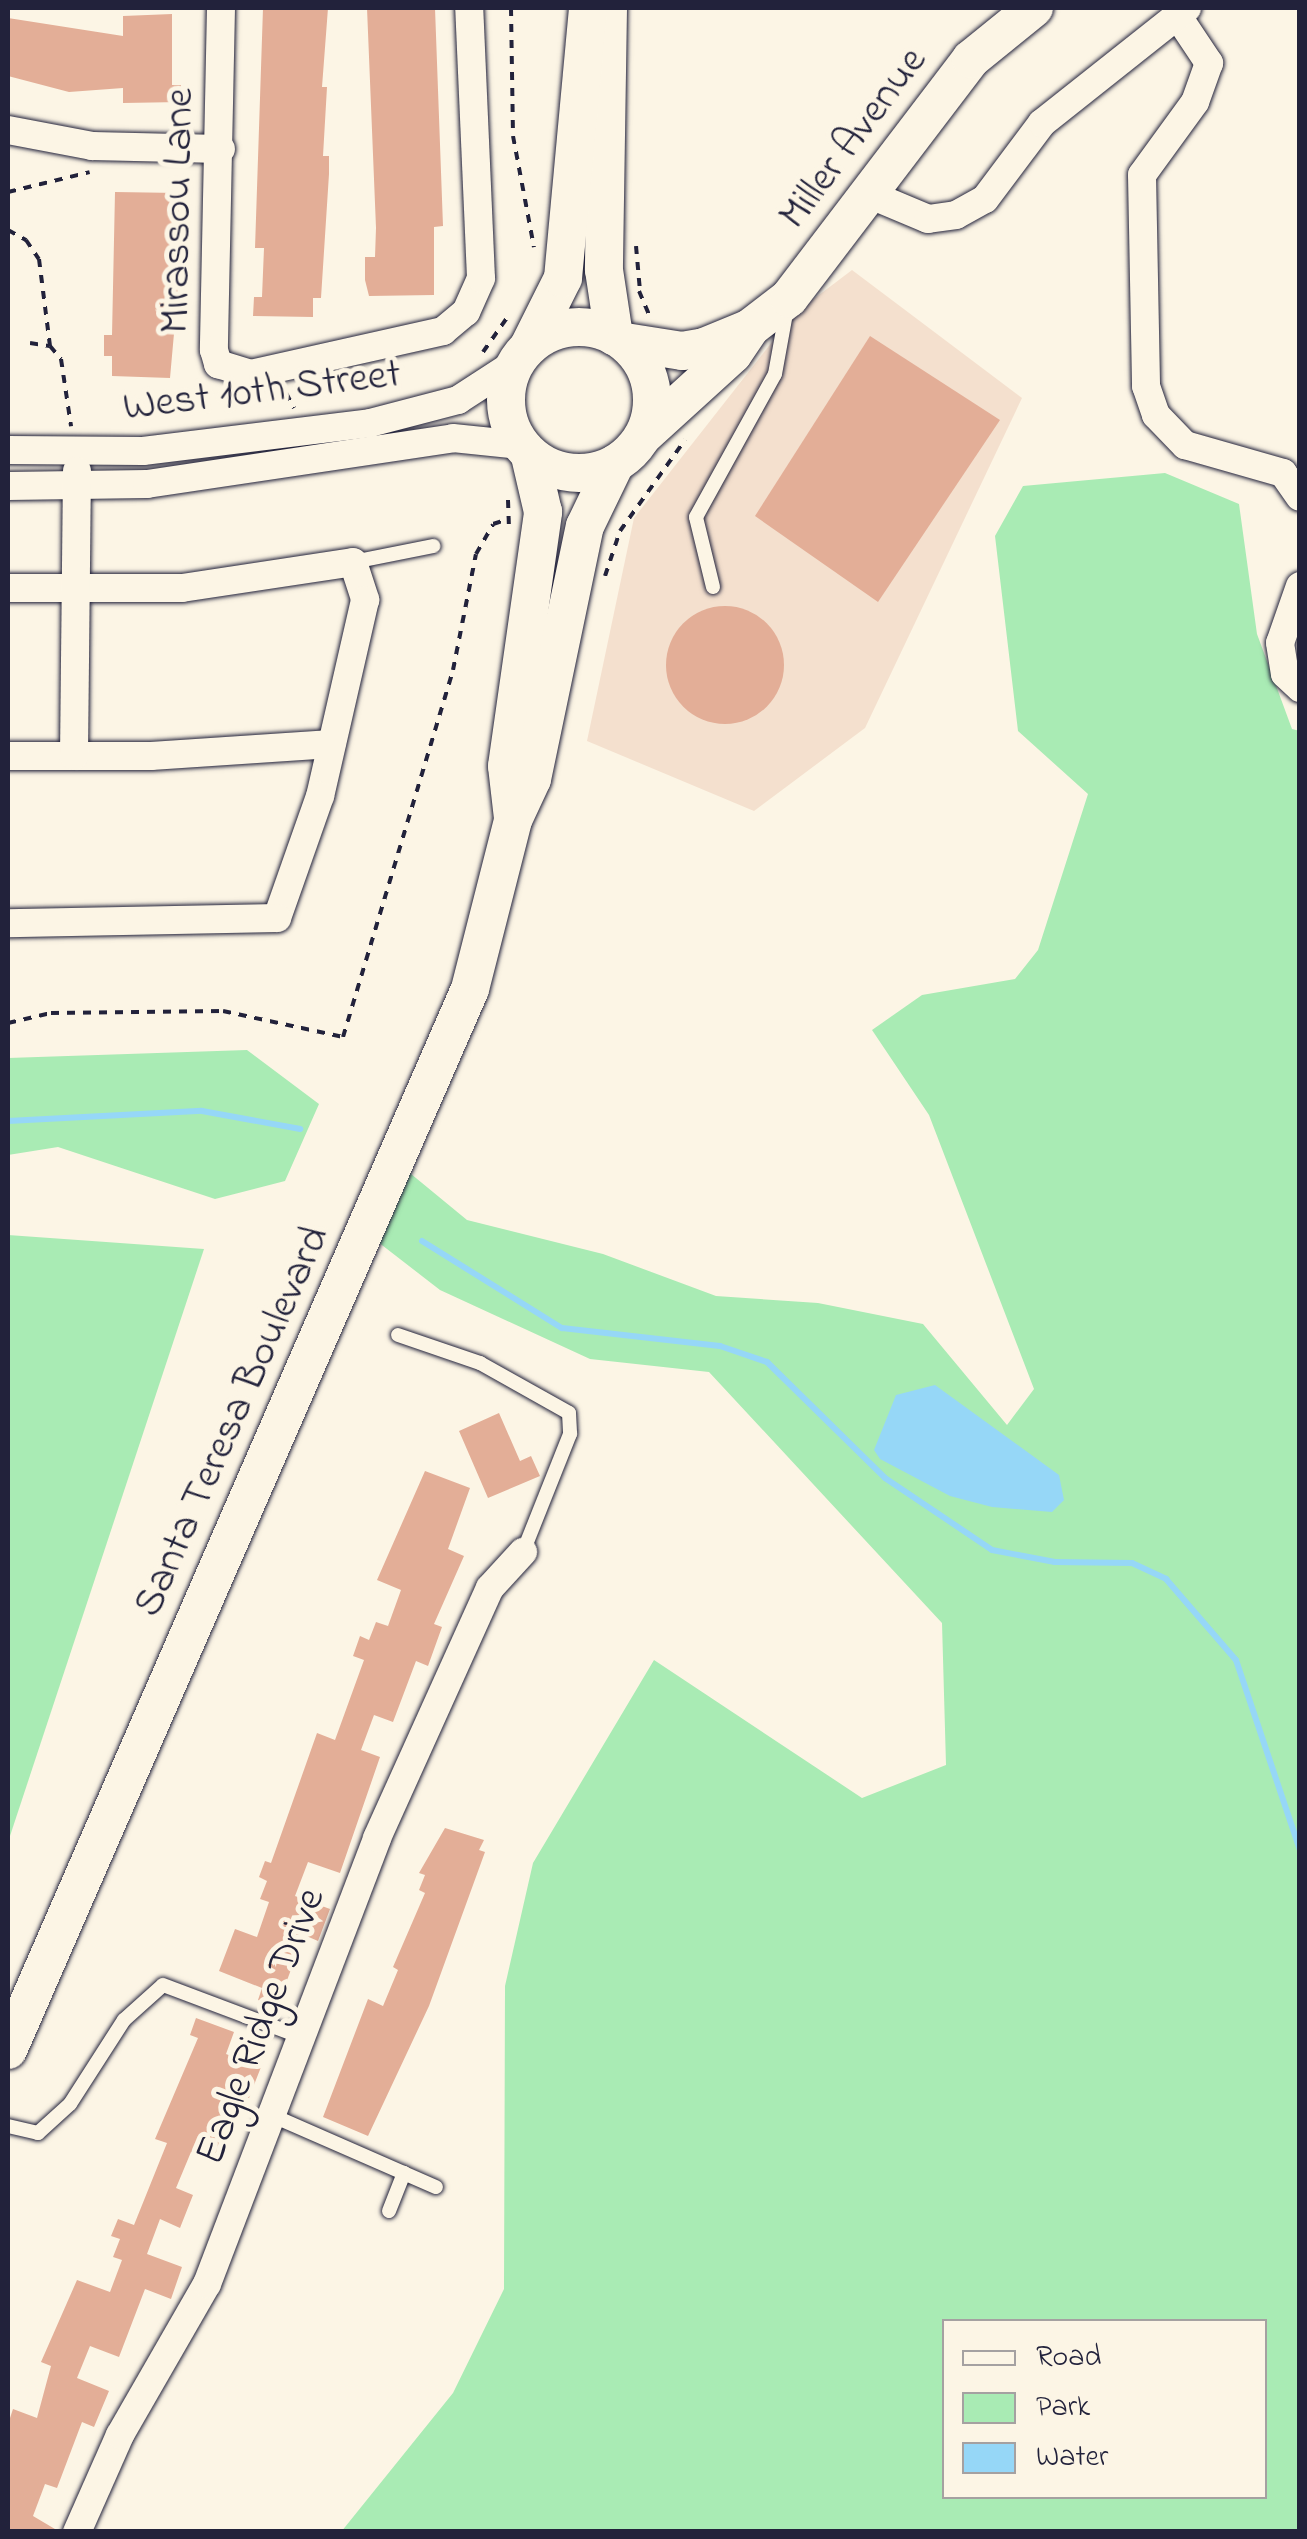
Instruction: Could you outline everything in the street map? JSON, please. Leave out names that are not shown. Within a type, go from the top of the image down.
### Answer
[{"type":"main road","points":[[588,8],[563,278],[522,355],[506,406],[526,450],[565,472],[615,464],[644,435],[651,388],[619,339],[604,270],[608,8]]},
{"type":"main road","name":"Miller Avenue","points":[[619,339],[682,351],[750,328],[789,298],[971,59],[1034,8]]},
{"type":"main road","points":[[522,355],[571,327],[619,339]]},
{"type":"main road","name":"Miller Avenue","points":[[644,435],[733,354],[750,328]]},
{"type":"main road","name":"Santa Teresa Boulevard","points":[[513,820],[507,766],[543,524],[526,450]]},
{"type":"main road","name":"Santa Teresa Boulevard","points":[[8,2050],[470,989],[513,820],[539,751],[585,526],[615,464]]},
{"type":"street","name":"Mirassou Lane","points":[[221,8],[218,364],[251,374],[443,332],[466,312],[482,278],[469,8]]},
{"type":"street","points":[[871,195],[928,219],[956,215],[985,199],[1042,123],[1182,12],[1208,63],[1195,102],[1142,174],[1146,386],[1156,414],[1185,445],[1282,473],[1300,497]]},
{"type":"street","points":[[8,130],[92,146],[221,149]]},
{"type":"street","name":"West 10th Street","points":[[8,450],[75,443],[216,444],[416,414],[458,400],[522,355]]},
{"type":"street","name":"West 10th Street","points":[[8,486],[75,487],[220,476],[453,438],[526,450]]},
{"type":"street","points":[[74,756],[75,443]]},
{"type":"street","points":[[8,588],[182,588],[353,562],[364,619],[332,744],[276,918],[8,923]]},
{"type":"street","points":[[1300,586],[1280,643],[1285,674],[1300,688]]},
{"type":"street","points":[[8,756],[332,744]]},
{"type":"street","name":"Eagle Ridge Drive","points":[[76,2532],[120,2435],[207,2284],[377,1838],[490,1588],[523,1552]]},
{"type":"lane","points":[[713,587],[696,517],[776,374],[789,298]]},
{"type":"lane","points":[[353,562],[434,546]]},
{"type":"lane","points":[[398,1335],[480,1363],[569,1414],[570,1434],[523,1552]]},
{"type":"lane","points":[[8,2126],[38,2133],[49,2124],[97,2070],[124,2020],[163,1985],[301,2037]]},
{"type":"lane","points":[[271,2115],[436,2187]]},
{"type":"lane","points":[[389,2211],[404,2172]]},
{"type":"path","points":[[511,8],[513,136],[534,262]]},
{"type":"path","points":[[8,192],[80,176],[93,165]]},
{"type":"path","points":[[8,230],[26,240],[39,259],[50,346],[68,377],[75,443]]},
{"type":"path","points":[[478,357],[517,303]]},
{"type":"path","points":[[30,342],[50,346]]},
{"type":"path","points":[[276,392],[292,397],[294,408]]},
{"type":"path","points":[[596,582],[614,566],[620,531],[689,435]]},
{"type":"path","points":[[8,1022],[51,1013],[223,1010],[343,1037],[453,670],[476,554],[494,524],[508,519],[508,492]]},
{"type":"shaded area","points":[[852,270],[1022,398],[865,728],[754,811],[587,741],[634,518],[794,314]]},
{"type":"green space","points":[[1165,473],[1239,504],[1257,634],[1292,729],[1300,731],[1299,2531],[341,2532],[453,2393],[504,2289],[505,1986],[533,1863],[654,1660],[862,1798],[946,1765],[942,1623],[709,1372],[590,1359],[440,1290],[378,1242],[405,1169],[467,1220],[603,1254],[716,1296],[818,1303],[923,1324],[1007,1425],[1034,1389],[929,1115],[872,1030],[922,995],[1015,979],[1038,950],[1088,794],[1018,731],[995,536],[1023,486]]},
{"type":"green space","points":[[247,1050],[319,1104],[285,1181],[215,1199],[58,1147],[8,1155],[8,1058]]},
{"type":"green space","points":[[8,1235],[204,1249],[8,1842]]},
{"type":"water","points":[[935,1385],[1059,1475],[1064,1500],[1052,1512],[992,1507],[950,1496],[880,1459],[874,1450],[896,1395]]},
{"type":"building","points":[[263,8],[328,8],[322,87],[327,87],[323,156],[329,156],[329,174],[321,298],[313,298],[313,317],[253,316],[254,297],[262,297],[264,248],[255,248]]},
{"type":"building","points":[[367,8],[435,8],[443,226],[434,227],[434,295],[369,296],[365,280],[365,257],[375,257],[376,228]]},
{"type":"building","points":[[172,14],[172,85],[181,85],[181,102],[123,103],[123,88],[69,92],[8,76],[8,18],[123,36],[123,16]]},
{"type":"building","points":[[115,192],[179,193],[179,212],[172,212],[178,289],[170,378],[112,376],[112,356],[104,356],[104,335],[112,335]]},
{"type":"building","points":[[870,336],[1000,420],[878,602],[755,516]]},
{"type":"building","points":[[725,606],[748,610],[767,623],[780,642],[784,665],[780,688],[767,707],[748,720],[725,724],[702,720],[683,707],[670,688],[666,665],[670,642],[683,623],[702,610]]},
{"type":"building","points":[[499,1413],[520,1461],[531,1456],[540,1476],[488,1498],[459,1431]]},
{"type":"building","points":[[425,1471],[470,1488],[448,1549],[464,1556],[434,1624],[442,1627],[428,1666],[416,1661],[393,1722],[374,1715],[361,1750],[380,1757],[340,1873],[308,1862],[295,1896],[330,1909],[318,1941],[304,1935],[277,2007],[258,2000],[262,1988],[219,1971],[235,1929],[257,1937],[269,1902],[260,1899],[267,1881],[259,1877],[265,1861],[271,1863],[317,1733],[335,1740],[364,1660],[353,1656],[360,1636],[369,1640],[376,1622],[388,1626],[401,1590],[377,1580]]},
{"type":"building","points":[[445,1828],[484,1840],[479,1850],[485,1852],[429,2006],[368,2136],[323,2117],[368,1999],[383,2006],[398,1970],[393,1967],[425,1893],[419,1890],[425,1875],[419,1873]]},
{"type":"building","points":[[196,2018],[234,2032],[226,2054],[261,2067],[249,2098],[234,2092],[222,2124],[232,2128],[219,2163],[191,2152],[176,2188],[193,2195],[180,2228],[160,2219],[147,2254],[182,2267],[171,2299],[145,2289],[119,2357],[90,2346],[77,2378],[109,2391],[94,2427],[82,2422],[57,2488],[45,2484],[33,2516],[60,2532],[8,2532],[8,2424],[13,2409],[37,2418],[51,2366],[41,2362],[77,2280],[110,2292],[122,2260],[113,2257],[120,2239],[111,2236],[118,2219],[134,2225],[167,2143],[155,2139],[198,2038],[190,2035]]},
{"type":"waterway","points":[[8,1121],[202,1111],[300,1129]]},
{"type":"waterway","points":[[422,1241],[562,1328],[720,1346],[767,1362],[885,1478],[992,1550],[1055,1562],[1132,1563],[1166,1579],[1236,1660],[1300,1850]]}]
